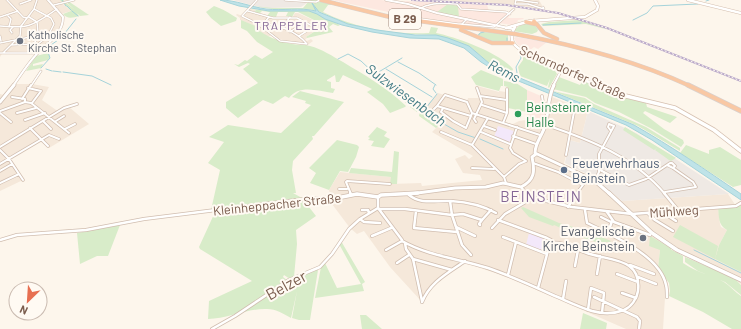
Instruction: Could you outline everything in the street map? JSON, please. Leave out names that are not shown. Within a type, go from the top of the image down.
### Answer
[{"type":"highway","name":"B 29","points":[[322,0],[387,17],[447,27],[512,32],[567,44],[623,60],[682,82],[741,110]]},
{"type":"highway","name":"B 29","points":[[322,0],[404,19],[512,32],[562,41],[614,55],[656,70],[699,88],[741,110]]},
{"type":"highway","points":[[526,22],[536,22]]},
{"type":"highway","points":[[524,34],[536,33],[539,30],[536,22]]},
{"type":"highway","points":[[536,22],[545,34],[562,41]]},
{"type":"highway","points":[[447,27],[466,32],[485,42],[506,44],[513,43]]},
{"type":"highway","points":[[491,31],[480,32],[477,34],[477,37],[488,42],[516,47]]},
{"type":"highway","points":[[506,44],[511,39]]},
{"type":"main road","points":[[536,22],[592,15],[598,8],[595,0]]},
{"type":"main road","points":[[688,0],[741,13]]},
{"type":"main road","points":[[506,28],[512,32],[526,22]]},
{"type":"main road","name":"Schorndorfer Straße","points":[[512,32],[511,39],[513,43],[525,53],[626,96],[671,107],[687,114],[714,130],[741,151]]},
{"type":"street","points":[[7,0],[24,18],[28,17],[36,21],[38,32],[36,36]]},
{"type":"street","points":[[20,4],[31,0]]},
{"type":"street","points":[[3,53],[18,39],[21,33],[21,28],[34,9],[37,0]]},
{"type":"street","points":[[0,102],[38,53],[54,39],[61,28],[64,18],[48,0]]},
{"type":"street","points":[[54,5],[74,0]]},
{"type":"street","points":[[256,0],[253,6],[242,16],[258,24],[280,41],[307,44],[299,37],[282,28],[264,23],[258,24]]},
{"type":"street","points":[[285,0],[316,2],[322,0]]},
{"type":"street","points":[[386,0],[496,25],[506,28],[512,32]]},
{"type":"street","points":[[536,2],[517,0],[515,4],[528,4],[544,9],[543,8]]},
{"type":"street","points":[[424,3],[457,4],[461,10],[506,12],[510,14]]},
{"type":"street","points":[[421,4],[410,16],[412,18],[492,27],[510,14],[514,9]]},
{"type":"street","points":[[412,5],[415,8]]},
{"type":"street","points":[[415,8],[419,7]]},
{"type":"street","points":[[26,53],[50,33],[54,24],[47,15],[34,9]]},
{"type":"street","points":[[1,26],[21,28],[36,23],[57,9]]},
{"type":"street","points":[[0,16],[18,11]]},
{"type":"street","points":[[248,11],[269,17],[300,19],[322,31]]},
{"type":"street","points":[[8,15],[11,19],[9,27]]},
{"type":"street","points":[[264,23],[269,17]]},
{"type":"street","points":[[282,28],[290,18]]},
{"type":"street","points":[[460,24],[466,19]]},
{"type":"street","points":[[290,32],[300,25]]},
{"type":"street","points":[[299,37],[313,27]]},
{"type":"street","points":[[12,28],[10,30],[12,33]]},
{"type":"street","points":[[0,36],[1,42],[50,33]]},
{"type":"street","points":[[33,44],[42,35]]},
{"type":"street","points":[[11,45],[38,44]]},
{"type":"street","points":[[0,53],[38,53]]},
{"type":"street","points":[[555,66],[558,68],[559,74]]},
{"type":"street","points":[[536,154],[534,150],[545,125],[549,95],[562,69]]},
{"type":"street","points":[[22,99],[28,88],[41,71]]},
{"type":"street","points":[[559,74],[563,72],[571,73]]},
{"type":"street","points":[[28,88],[41,91],[31,103]]},
{"type":"street","points":[[476,122],[474,120],[476,114],[482,105],[477,88]]},
{"type":"street","points":[[503,123],[507,113],[507,90]]},
{"type":"street","points":[[434,109],[445,95],[467,102],[472,112],[476,114],[540,135]]},
{"type":"street","points":[[480,96],[507,100]]},
{"type":"street","points":[[542,96],[543,103],[547,105]]},
{"type":"street","points":[[12,97],[25,99],[25,102]]},
{"type":"street","points":[[11,122],[0,112],[9,106],[25,102],[31,103],[56,121],[69,133]]},
{"type":"street","points":[[0,147],[64,108],[77,104]]},
{"type":"street","points":[[482,105],[507,113]]},
{"type":"street","points":[[437,106],[471,116]]},
{"type":"street","points":[[17,114],[36,108]]},
{"type":"street","points":[[443,108],[441,112],[445,116],[453,122],[466,128],[472,112]]},
{"type":"street","points":[[566,155],[574,112]]},
{"type":"street","points":[[25,120],[45,114]]},
{"type":"street","points":[[56,121],[64,116]]},
{"type":"street","points":[[472,145],[488,118]]},
{"type":"street","points":[[43,121],[51,128]]},
{"type":"street","points":[[65,129],[75,124]]},
{"type":"street","points":[[545,125],[604,146],[626,158],[650,176],[678,210]]},
{"type":"street","points":[[484,126],[495,130]]},
{"type":"street","points":[[504,177],[519,164],[526,161],[511,150],[510,144],[517,127]]},
{"type":"street","points":[[30,128],[48,146]]},
{"type":"street","points":[[595,181],[598,178],[600,170],[599,155],[611,131]]},
{"type":"street","points":[[441,132],[472,145],[504,177],[506,183],[521,187],[523,191],[534,197]]},
{"type":"street","points":[[481,132],[510,144]]},
{"type":"street","points":[[0,164],[50,136],[59,139]]},
{"type":"street","points":[[513,136],[536,144]]},
{"type":"street","points":[[0,150],[9,159],[23,180]]},
{"type":"street","points":[[521,187],[533,176],[535,169],[532,157],[536,154]]},
{"type":"street","points":[[536,154],[574,170],[595,181],[652,233],[677,250],[741,280]]},
{"type":"street","points":[[533,163],[558,172],[583,185],[571,200],[568,207]]},
{"type":"street","points":[[0,171],[12,164]]},
{"type":"street","points":[[600,170],[629,185],[650,176],[667,165],[693,182],[696,187],[664,192]]},
{"type":"street","points":[[472,168],[496,169]]},
{"type":"street","points":[[0,183],[19,174]]},
{"type":"street","points":[[351,195],[347,189],[347,181],[390,184]]},
{"type":"street","name":"Kleinheppacher Straße","points":[[0,240],[17,234],[86,230],[144,219],[305,199],[326,199],[351,195],[368,195],[378,197],[455,188],[486,187],[506,183]]},
{"type":"street","points":[[339,189],[347,189]]},
{"type":"street","points":[[409,194],[416,200],[450,201],[480,206],[496,213]]},
{"type":"street","points":[[378,197],[379,209],[391,228],[405,244],[409,255],[413,259],[453,270]]},
{"type":"street","points":[[492,228],[498,220],[511,209],[534,197]]},
{"type":"street","name":"Mühlweg","points":[[534,197],[568,207],[585,210],[589,209],[632,214],[736,206],[741,203]]},
{"type":"street","points":[[450,201],[452,215],[462,245],[472,255]]},
{"type":"street","points":[[379,209],[452,215],[454,213],[482,220]]},
{"type":"street","name":"Belzer","points":[[212,329],[235,316],[289,280],[320,267],[332,254],[349,229],[369,213],[379,209]]},
{"type":"street","points":[[362,210],[368,210],[369,213]]},
{"type":"street","points":[[480,225],[479,224],[491,210]]},
{"type":"street","points":[[585,210],[586,222],[599,228],[649,258],[666,282],[668,290],[667,298]]},
{"type":"street","points":[[416,211],[414,228],[457,232]]},
{"type":"street","points":[[607,212],[612,221]]},
{"type":"street","points":[[661,212],[676,221]]},
{"type":"street","points":[[648,213],[655,220],[673,231]]},
{"type":"street","points":[[601,217],[650,235]]},
{"type":"street","points":[[360,219],[364,222],[380,223]]},
{"type":"street","points":[[498,220],[550,240],[538,288]]},
{"type":"street","points":[[599,228],[608,230],[612,221]]},
{"type":"street","points":[[623,234],[624,226]]},
{"type":"street","points":[[456,227],[463,229],[474,236]]},
{"type":"street","points":[[372,236],[391,228]]},
{"type":"street","points":[[503,237],[547,254]]},
{"type":"street","points":[[386,250],[402,241]]},
{"type":"street","points":[[402,241],[416,248],[466,261],[508,275],[588,310],[602,313],[624,311],[634,303],[636,298],[638,277]]},
{"type":"street","points":[[508,275],[516,242]]},
{"type":"street","points":[[550,243],[557,242],[578,250],[600,256],[615,258],[654,274]]},
{"type":"street","points":[[575,266],[578,250]]},
{"type":"street","points":[[397,263],[409,255]]},
{"type":"street","points":[[597,274],[600,256]]},
{"type":"street","points":[[413,259],[422,302],[425,294],[434,283],[466,261]]},
{"type":"street","points":[[629,264],[638,277],[656,284]]},
{"type":"street","points":[[617,274],[638,282]]},
{"type":"street","points":[[563,299],[566,282]]},
{"type":"street","points":[[588,310],[591,288],[604,293],[602,313]]},
{"type":"street","points":[[622,293],[636,298]]},
{"type":"street","points":[[420,295],[425,294]]},
{"type":"street","points":[[594,297],[637,317],[640,321],[639,329]]},
{"type":"shaded area","points":[[0,0],[76,0],[62,3],[71,11],[61,14],[63,19],[57,35],[38,51],[3,52],[0,57]]},
{"type":"shaded area","points":[[233,0],[306,0],[307,3],[301,7],[263,8]]},
{"type":"shaded area","points":[[332,0],[381,0],[402,3],[405,1],[487,5],[489,11],[507,12],[511,14],[508,18],[524,19],[518,20],[517,23],[511,25],[498,23],[494,27],[482,27],[414,18],[409,14],[407,16]]},
{"type":"shaded area","points":[[439,0],[539,0],[543,7],[541,9],[522,6]]},
{"type":"shaded area","points":[[250,9],[256,10],[253,12],[273,18],[292,18],[295,13],[298,13],[328,27],[324,31],[318,29],[306,37],[307,38],[305,40],[307,41],[311,39],[313,41],[309,44],[286,42],[272,35],[267,37],[256,28],[257,27],[240,20],[240,18],[236,15],[243,16]]},
{"type":"shaded area","points":[[516,37],[547,42],[538,49],[534,47],[529,51],[517,44],[514,38]]},
{"type":"shaded area","points":[[16,84],[32,84],[49,87],[42,100],[59,112],[69,107],[89,124],[49,148],[40,141],[9,159],[23,180],[0,191],[0,94],[4,95],[2,98],[6,98]]},
{"type":"shaded area","points":[[477,86],[499,92],[506,92],[506,111],[503,122],[511,125],[519,121],[526,120],[527,115],[548,121],[552,97],[588,111],[580,143],[569,140],[564,164],[595,178],[622,201],[728,194],[736,206],[718,207],[721,227],[727,230],[719,245],[715,259],[741,272],[741,284],[733,278],[672,249],[666,252],[660,250],[658,268],[666,282],[663,329],[626,329],[502,275],[464,263],[430,287],[423,297],[422,302],[390,267],[364,231],[357,234],[350,228],[332,204],[329,190],[340,172],[391,177],[391,184],[421,183],[422,186],[482,180],[480,175],[463,173],[455,159],[465,155],[469,159],[473,156],[432,132],[442,122],[425,107],[438,93],[467,102],[468,98],[482,98]]},
{"type":"shaded area","points":[[527,90],[541,96],[543,103],[550,104],[548,121],[527,115]]},
{"type":"shaded area","points":[[588,111],[636,133],[729,194],[622,201],[595,178],[565,163],[569,140],[580,143]]},
{"type":"shaded area","points":[[498,126],[514,131],[509,143],[494,137]]},
{"type":"shaded area","points":[[529,233],[548,240],[546,251],[526,245]]},
{"type":"green space","points":[[60,0],[64,0],[64,3],[65,2],[75,10],[66,2],[68,1],[89,15],[80,16],[77,13],[79,16],[72,18],[66,17],[63,14],[71,11]]},
{"type":"green space","points":[[306,0],[318,0],[334,5],[328,5],[323,12],[335,18],[375,29],[402,33],[429,33],[431,27],[438,28],[436,33],[477,46],[498,57],[513,69],[512,72],[491,62],[489,63],[469,46],[436,35],[408,34],[377,30],[348,24],[318,11],[308,9],[278,10],[254,6],[272,8],[303,8],[309,1]]},
{"type":"green space","points":[[448,4],[458,6],[459,17],[437,12]]},
{"type":"green space","points":[[214,6],[237,18],[236,21],[221,26],[206,12]]},
{"type":"green space","points":[[250,9],[269,11],[309,11],[340,25],[338,26],[333,24],[329,27],[333,32],[307,38],[306,37],[317,30],[323,32],[328,27],[298,12],[295,12],[292,17],[286,16],[288,12],[278,12],[276,17],[267,16],[270,12],[262,11],[259,14],[254,12],[256,10]]},
{"type":"green space","points":[[241,20],[258,27],[256,28],[277,40],[292,44],[308,45],[327,53],[376,82],[406,106],[390,113],[383,104],[367,92],[372,89],[343,75],[339,82],[336,82],[335,75],[327,80],[331,82],[331,88],[335,89],[333,93],[303,90],[298,91],[289,98],[285,96],[273,104],[263,100],[238,118],[226,108],[226,102],[258,83],[243,69],[250,64],[248,63],[239,67],[234,64],[238,65],[255,55],[262,59],[273,52],[257,42],[247,31],[241,28]]},
{"type":"green space","points":[[579,20],[609,30],[586,24],[543,26],[541,24],[549,22]]},
{"type":"green space","points":[[528,23],[535,25],[538,30],[537,32],[532,34],[513,31],[519,26]]},
{"type":"green space","points":[[484,32],[508,34],[508,42],[497,43],[478,37],[478,34]]},
{"type":"green space","points":[[48,53],[50,57],[48,60],[33,64],[33,66],[43,64],[41,68],[26,71],[36,56]]},
{"type":"green space","points":[[523,55],[554,68],[557,74],[549,88],[550,79],[547,86],[520,76],[518,67],[523,60]]},
{"type":"green space","points":[[481,70],[503,79],[503,86],[501,86],[499,91],[476,85],[471,77]]},
{"type":"green space","points":[[559,77],[580,85],[583,80],[646,103],[647,107],[677,117],[670,123],[645,111],[643,113],[664,129],[683,140],[684,143],[681,147],[652,129],[619,112],[595,103],[586,97],[553,89]]},
{"type":"green space","points":[[504,81],[516,83],[527,90],[527,112],[508,108],[508,87],[504,86]]},
{"type":"green space","points":[[396,87],[424,108],[417,112],[410,107],[414,105],[410,102],[407,104],[390,89]]},
{"type":"green space","points":[[300,91],[344,102],[314,136],[312,136],[313,139],[293,161],[292,170],[296,193],[293,193],[302,198],[316,216],[296,230],[297,244],[294,277],[290,279],[284,275],[283,277],[289,282],[317,269],[318,270],[310,320],[299,320],[292,318],[297,291],[291,318],[277,311],[260,309],[215,319],[208,319],[209,301],[252,281],[199,247],[216,210],[211,210],[220,170],[208,163],[224,142],[209,137],[228,125],[281,133],[311,105],[305,103],[306,101],[292,97]]},
{"type":"green space","points":[[553,91],[585,98],[594,104],[646,127],[680,148],[680,151],[638,126]]},
{"type":"green space","points":[[425,108],[442,122],[436,128],[419,116],[420,111]]},
{"type":"green space","points":[[377,127],[387,132],[384,136],[390,139],[384,148],[371,146],[374,141],[368,140],[370,138],[368,137]]},
{"type":"green space","points":[[625,127],[676,158],[671,161],[669,160],[655,150],[657,148],[654,150],[623,130]]},
{"type":"green space","points":[[337,140],[357,145],[359,147],[356,157],[348,172],[340,171],[329,190],[310,183],[316,173],[309,168]]},
{"type":"green space","points":[[686,145],[709,154],[709,150],[720,147],[741,160],[741,185],[733,187],[680,153]]},
{"type":"green space","points":[[394,151],[399,152],[397,184],[390,184],[391,177],[349,173],[351,168],[392,172]]},
{"type":"green space","points":[[741,201],[741,272],[715,259],[719,245],[727,230],[720,223],[718,207],[735,205]]},
{"type":"green space","points":[[523,207],[559,223],[584,230],[611,241],[596,242],[554,225],[553,226],[529,217],[521,208]]},
{"type":"green space","points":[[120,225],[108,256],[97,256],[80,264],[77,233]]},
{"type":"green space","points":[[680,225],[718,246],[715,259],[673,237]]},
{"type":"green space","points":[[650,236],[683,256],[683,263],[693,269],[724,282],[741,296],[741,329],[732,329],[703,312],[669,296],[669,283],[658,268],[660,250],[649,246]]},
{"type":"green space","points":[[341,241],[365,282],[362,284],[364,291],[315,298],[321,267],[325,263],[337,288],[361,284],[339,244]]},
{"type":"green space","points":[[685,257],[734,278],[741,285],[741,295],[725,282],[698,271],[685,262]]},
{"type":"green space","points":[[583,313],[607,323],[606,329],[580,329]]},
{"type":"green space","points":[[360,315],[366,315],[382,329],[362,329]]},
{"type":"water","points":[[220,0],[232,1],[266,9],[304,9],[316,11],[312,3],[319,12],[348,24],[377,30],[415,35],[436,35],[469,46],[498,69],[634,125],[702,167],[741,194],[741,200],[652,140],[626,125],[499,73],[481,62],[464,48],[439,39],[410,38],[372,32],[342,25],[309,11],[269,11],[239,6]]},
{"type":"waterway","points":[[62,0],[66,6]]},
{"type":"waterway","points":[[633,20],[647,13],[653,6],[698,4]]},
{"type":"waterway","points":[[67,6],[71,10]]},
{"type":"waterway","points":[[72,11],[78,16]]},
{"type":"waterway","points":[[41,68],[50,58],[47,49],[48,47],[61,38],[76,19]]},
{"type":"waterway","points":[[543,25],[581,23]]},
{"type":"waterway","points":[[478,36],[480,33],[484,32]]},
{"type":"waterway","name":"Sulzwiesenbach","points":[[338,59],[348,54],[361,61],[377,76],[423,106],[444,124],[458,132],[476,138]]},
{"type":"waterway","name":"Rems","points":[[517,73],[516,67],[521,58],[520,55]]},
{"type":"waterway","points":[[377,73],[402,58]]},
{"type":"waterway","points":[[398,62],[419,73],[436,85]]},
{"type":"waterway","points":[[46,69],[52,71]]},
{"type":"waterway","points":[[386,69],[432,97]]},
{"type":"waterway","points":[[53,71],[61,72]]},
{"type":"waterway","points":[[63,72],[92,76],[111,85]]},
{"type":"waterway","points":[[435,85],[433,89],[436,93]]},
{"type":"waterway","points":[[426,108],[437,94]]},
{"type":"waterway","name":"Sulzwiesenbach","points":[[480,139],[503,149]]},
{"type":"waterway","points":[[694,250],[741,273]]},
{"type":"railway","points":[[412,0],[507,5],[558,13],[607,28],[741,81]]},
{"type":"place","name":"Katholische Kirche St. Stephan","points":[[20,41]]},
{"type":"place","name":"Beinsteiner Halle","points":[[518,114]]},
{"type":"place","name":"Feuerwehrhaus Beinstein","points":[[564,170]]},
{"type":"place","name":"Evangelische Kirche Beinstein","points":[[643,238]]},
{"type":"district","name":"TRAPPELER","points":[[291,26]]},
{"type":"district","name":"BEINSTEIN","points":[[541,197]]}]
